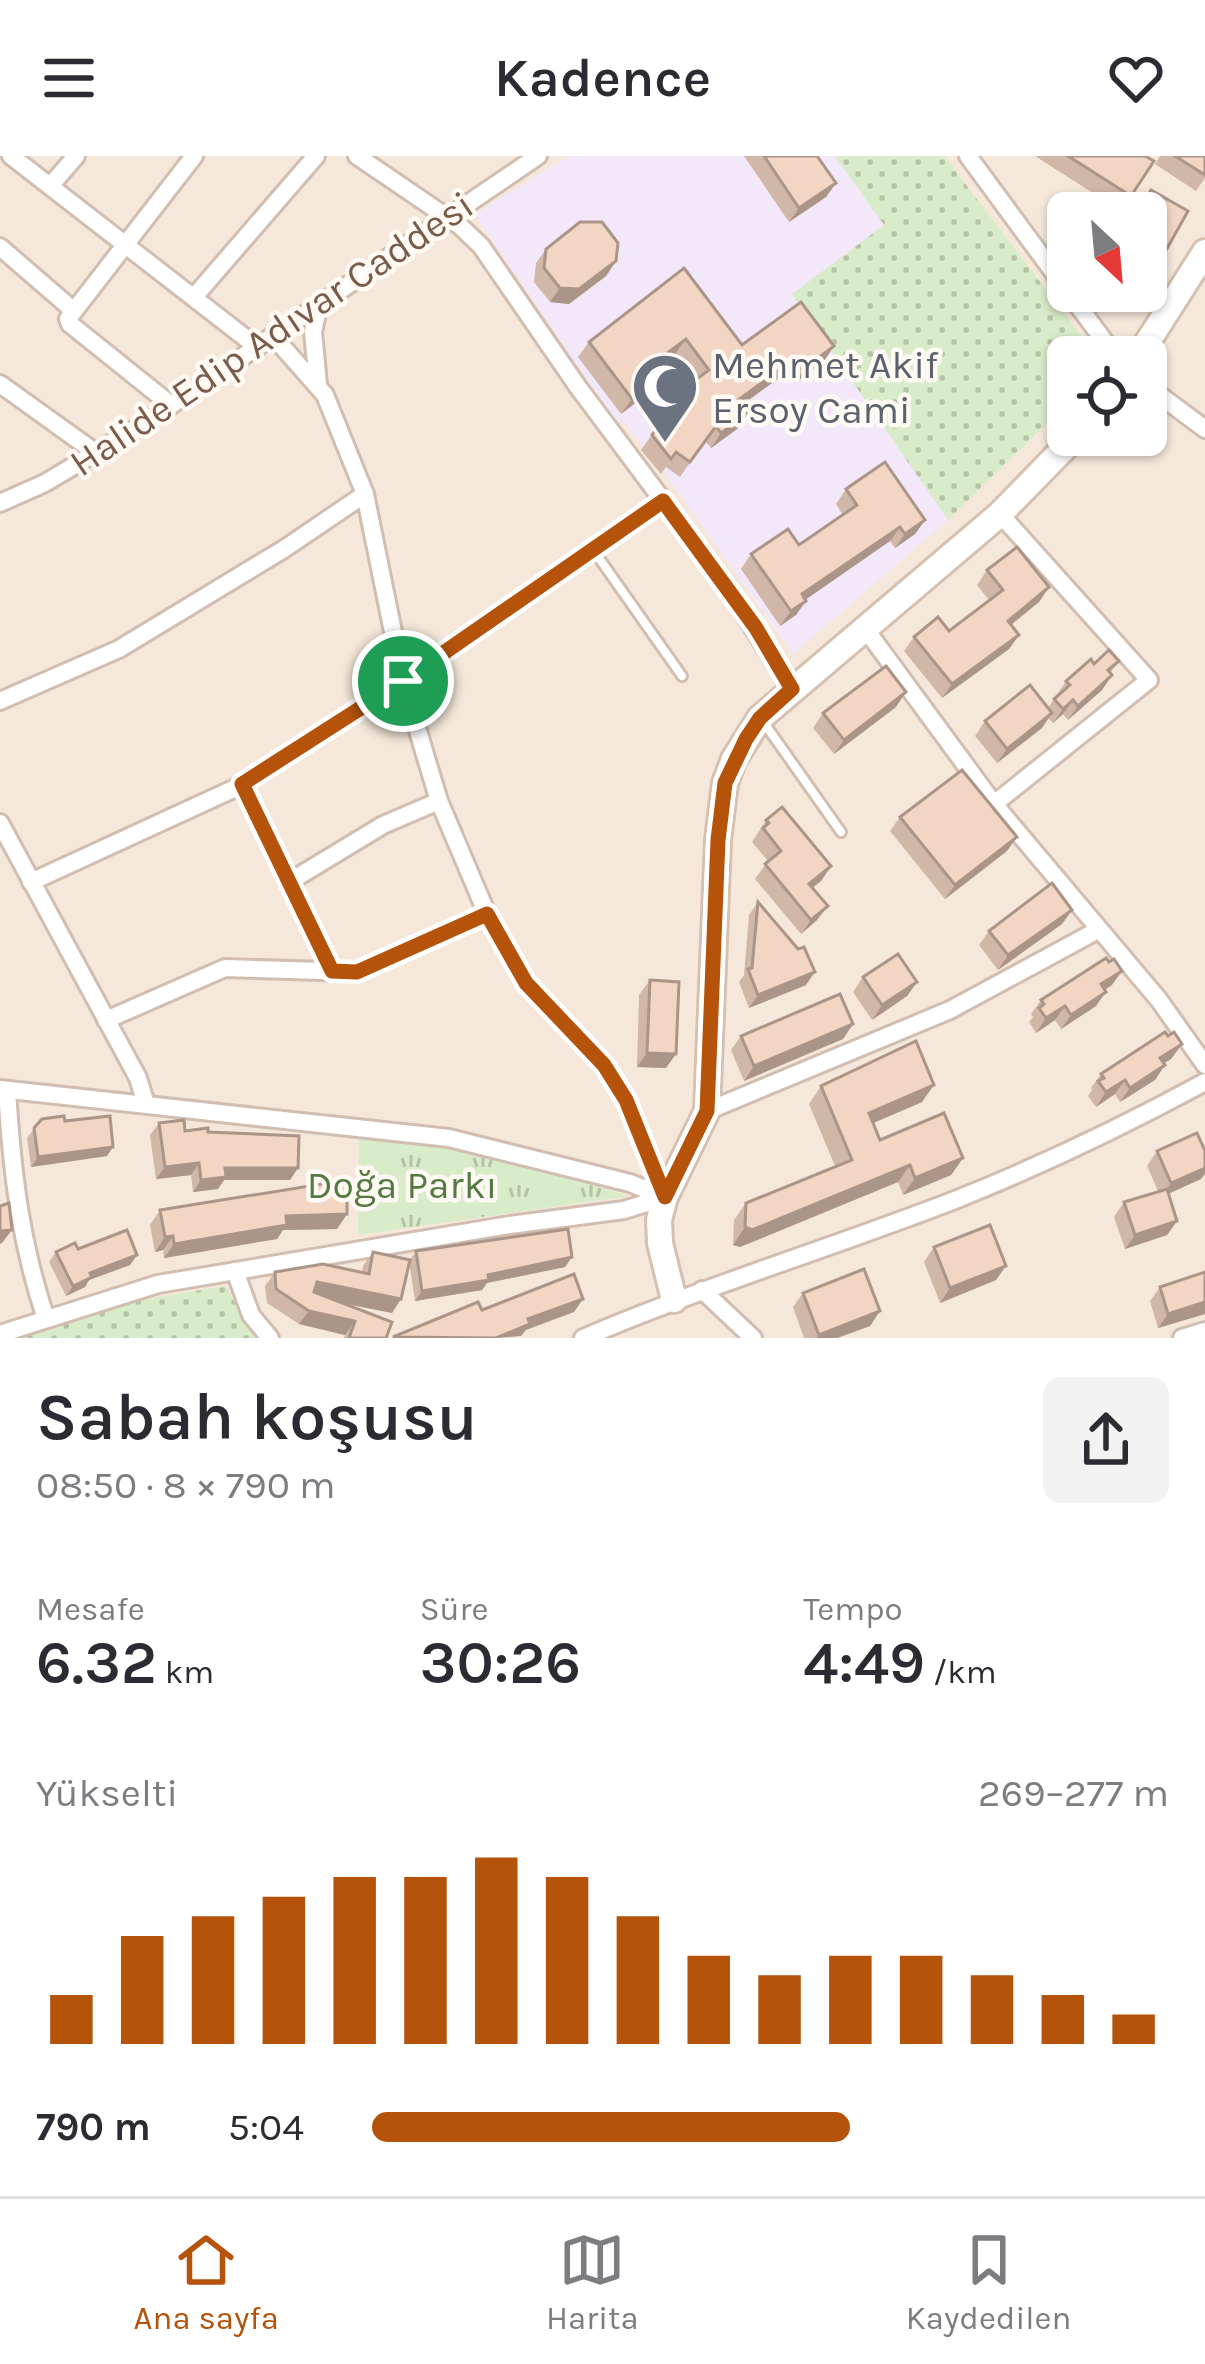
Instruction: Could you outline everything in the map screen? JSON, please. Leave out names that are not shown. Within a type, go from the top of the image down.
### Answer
[{"type":"street","points":[[11,156],[194,296],[265,342],[318,385],[334,410],[365,494],[403,681],[440,801],[487,914],[526,983],[604,1065],[626,1100],[665,1197]]},
{"type":"street","points":[[51,185],[76,156]]},
{"type":"street","points":[[171,405],[68,319],[194,156]]},
{"type":"street","points":[[194,296],[316,156]]},
{"type":"street","points":[[357,156],[482,246],[756,628],[792,689]]},
{"type":"street","name":"Halide Edip Adıvar Caddesi","points":[[3,498],[96,453],[538,156]]},
{"type":"street","points":[[968,156],[1101,336]]},
{"type":"street","points":[[0,247],[74,311]]},
{"type":"street","points":[[1152,336],[1205,253]]},
{"type":"street","points":[[318,385],[313,332],[319,304]]},
{"type":"street","points":[[0,384],[96,453]]},
{"type":"street","points":[[1167,401],[1205,429]]},
{"type":"street","points":[[674,1300],[660,1243],[665,1197],[707,1111],[718,840],[725,783],[734,759],[760,718],[1000,514],[1056,456]]},
{"type":"street","points":[[0,701],[119,650],[365,494]]},
{"type":"street","points":[[32,882],[242,784],[403,681],[663,501]]},
{"type":"street","points":[[994,804],[1149,680],[1000,514]]},
{"type":"street","points":[[864,627],[994,804],[1159,1000],[1205,1065]]},
{"type":"street","points":[[242,784],[332,971]]},
{"type":"street","points":[[289,881],[382,825],[440,801]]},
{"type":"street","points":[[0,823],[138,1078],[146,1104]]},
{"type":"street","points":[[106,1020],[225,968],[357,972],[487,914]]},
{"type":"street","points":[[707,1111],[950,1010],[1098,930]]},
{"type":"street","points":[[583,1338],[674,1300],[957,1199],[1116,1129],[1205,1082]]},
{"type":"street","points":[[46,1319],[22,1241],[4,1089],[448,1138],[630,1183],[665,1197]]},
{"type":"street","points":[[0,1334],[158,1284],[624,1210],[665,1197]]},
{"type":"street","points":[[235,1271],[251,1315],[270,1338]]},
{"type":"street","points":[[702,1290],[753,1338]]},
{"type":"street","points":[[1183,1338],[1205,1330]]},
{"type":"lane","points":[[593,550],[682,676]]},
{"type":"lane","points":[[760,718],[841,832]]},
{"type":"shaded area","points":[[0,156],[1205,156],[1205,1338],[0,1338]]},
{"type":"shaded area","points":[[569,156],[835,156],[884,225],[793,294],[948,520],[793,654],[663,471],[666,467],[643,448],[624,421],[618,425],[474,214]]},
{"type":"green space","points":[[835,156],[944,156],[1047,291],[1047,312],[1063,312],[1081,336],[1047,336],[1047,423],[948,520],[792,294],[884,225]]},
{"type":"green space","name":"Doğa Parkı","points":[[359,1137],[495,1158],[628,1196],[358,1235]]},
{"type":"green space","points":[[226,1286],[260,1338],[19,1338],[126,1302]]},
{"type":"building","points":[[764,156],[817,156],[836,183],[799,208]]},
{"type":"building","points":[[1068,156],[1145,156],[1154,161],[1134,192],[1125,192]]},
{"type":"building","points":[[1175,156],[1205,156],[1205,175]]},
{"type":"building","points":[[1167,199],[1188,211],[1167,248]]},
{"type":"building","points":[[580,222],[602,222],[618,243],[616,261],[579,289],[560,288],[544,268],[546,249]]},
{"type":"building","points":[[684,268],[742,345],[801,302],[834,346],[805,368],[797,357],[738,400],[748,414],[721,433],[716,426],[690,462],[676,452],[671,459],[652,435],[686,387],[709,370],[686,339],[639,374],[649,386],[632,399],[589,342]]},
{"type":"building","points":[[885,462],[925,520],[905,534],[900,527],[802,594],[806,601],[791,611],[751,554],[788,529],[799,545],[857,505],[846,489]]},
{"type":"building","points":[[1017,547],[1049,587],[1008,621],[1019,635],[952,684],[914,637],[938,617],[949,631],[1003,590],[987,570]]},
{"type":"building","points":[[1109,650],[1119,661],[1108,670],[1112,675],[1078,706],[1073,700],[1063,709],[1054,699],[1070,685],[1066,681]]},
{"type":"building","points":[[886,666],[906,692],[844,740],[823,713]]},
{"type":"building","points":[[1030,685],[1052,713],[1007,749],[985,721]]},
{"type":"building","points":[[962,770],[1017,837],[955,885],[900,817]]},
{"type":"building","points":[[782,807],[831,866],[809,884],[828,906],[811,920],[765,864],[781,851],[763,828]]},
{"type":"building","points":[[1052,883],[1072,910],[1008,955],[989,931]]},
{"type":"building","points":[[758,902],[798,949],[804,947],[815,972],[758,995],[748,969],[752,968]]},
{"type":"building","points":[[898,954],[917,982],[882,1005],[863,977]]},
{"type":"building","points":[[1106,958],[1114,959],[1122,971],[1101,984],[1106,992],[1071,1015],[1065,1006],[1046,1018],[1039,1008],[1044,1004],[1041,1000]]},
{"type":"building","points":[[650,980],[679,982],[676,1054],[647,1053]]},
{"type":"building","points":[[840,994],[853,1024],[754,1066],[741,1036]]},
{"type":"building","points":[[1165,1032],[1168,1036],[1174,1032],[1182,1044],[1160,1058],[1165,1065],[1130,1088],[1125,1080],[1106,1092],[1098,1081],[1104,1078],[1101,1074]]},
{"type":"building","points":[[916,1041],[934,1085],[869,1113],[880,1140],[944,1113],[963,1158],[915,1178],[910,1165],[752,1230],[745,1227],[746,1203],[852,1160],[821,1086]]},
{"type":"building","points":[[64,1116],[65,1121],[110,1116],[113,1147],[38,1157],[34,1128],[42,1119]]},
{"type":"building","points":[[184,1120],[185,1131],[208,1128],[208,1132],[299,1136],[298,1168],[225,1168],[226,1177],[201,1180],[199,1163],[165,1167],[159,1123]]},
{"type":"building","points":[[1197,1133],[1205,1151],[1205,1168],[1171,1183],[1157,1151]]},
{"type":"building","points":[[347,1180],[347,1214],[286,1216],[287,1225],[174,1244],[173,1236],[165,1237],[160,1210]]},
{"type":"building","points":[[1167,1189],[1177,1221],[1135,1235],[1124,1202]]},
{"type":"building","points":[[9,1203],[12,1230],[0,1231],[0,1206]]},
{"type":"building","points":[[990,1225],[1006,1266],[950,1288],[934,1247]]},
{"type":"building","points":[[568,1229],[572,1257],[488,1275],[489,1280],[422,1291],[416,1251]]},
{"type":"building","points":[[127,1230],[137,1255],[90,1273],[92,1277],[73,1286],[56,1252],[75,1243],[78,1249]]},
{"type":"building","points":[[373,1252],[410,1260],[401,1299],[317,1282],[314,1292],[392,1322],[386,1338],[349,1338],[355,1321],[309,1311],[276,1289],[275,1272],[323,1264],[369,1274]]},
{"type":"building","points":[[864,1269],[880,1311],[819,1335],[803,1293]]},
{"type":"building","points":[[1205,1272],[1205,1302],[1168,1314],[1160,1287]]},
{"type":"building","points":[[574,1274],[583,1299],[528,1319],[530,1324],[496,1338],[393,1337],[478,1302],[482,1310]]},
{"type":"place","name":"Mehmet Akif Ersoy Cami","points":[[665,445]]},
{"type":"route","points":[[663,501],[756,628],[792,689],[760,718],[725,783],[718,840],[707,1111],[665,1197],[626,1100],[604,1065],[526,983],[487,914],[357,972],[332,971],[242,784],[403,681],[663,501]]}]
